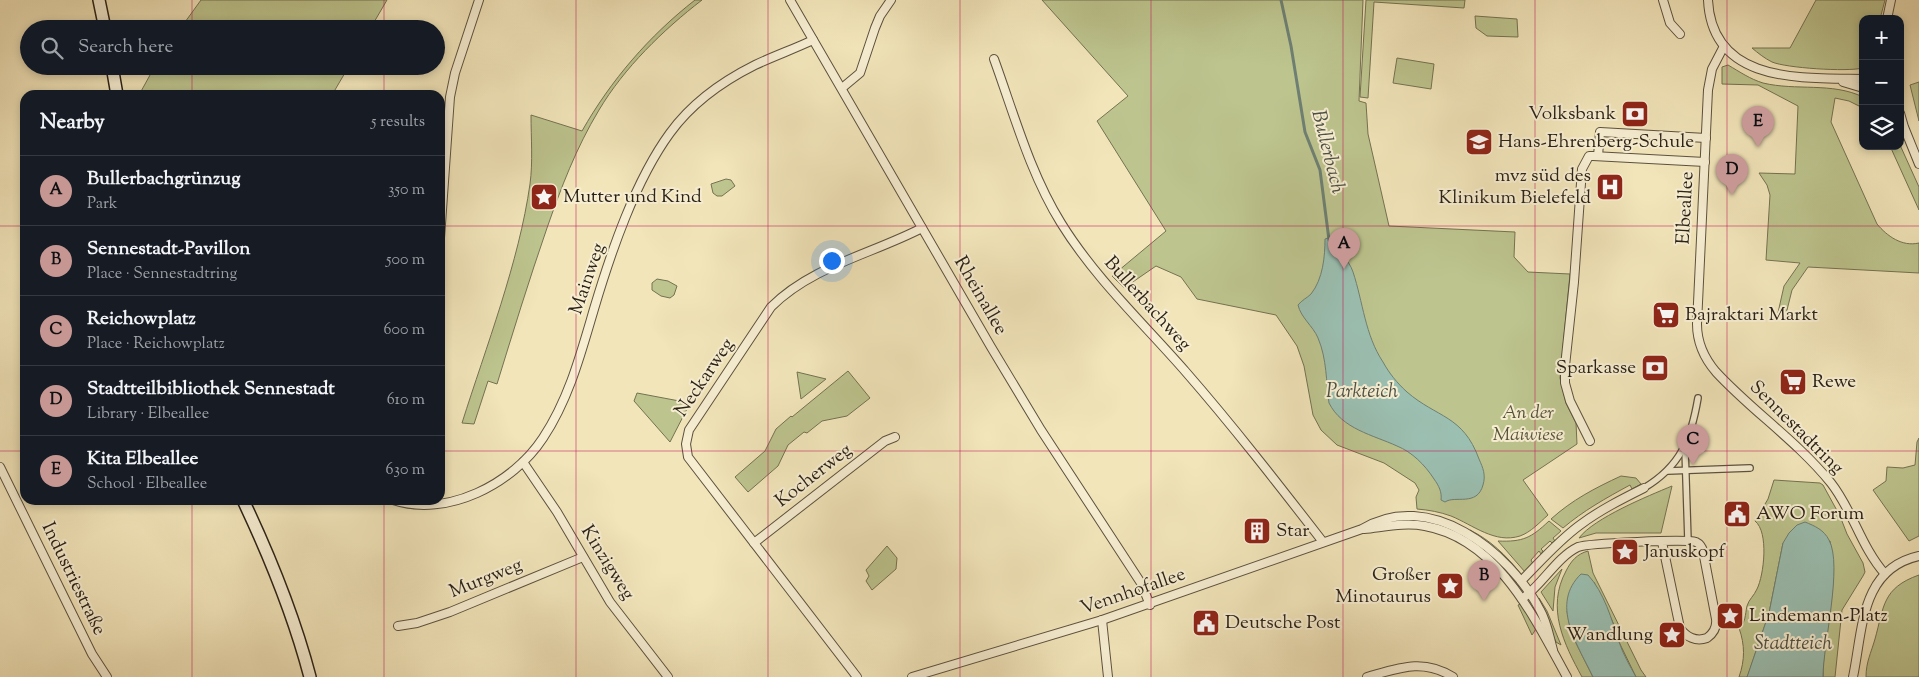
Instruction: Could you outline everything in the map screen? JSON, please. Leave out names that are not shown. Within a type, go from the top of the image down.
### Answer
[{"type":"main road","points":[[100,0],[103,20]]},
{"type":"main road","points":[[114,75],[116,90]]},
{"type":"main road","points":[[245,505],[269,556],[301,642],[310,677]]},
{"type":"street","points":[[445,167],[450,96],[455,73],[479,0]]},
{"type":"street","name":"Rheinallee","points":[[790,0],[1041,430],[1141,583],[1150,604]]},
{"type":"street","points":[[842,88],[860,73],[874,28],[891,0]]},
{"type":"street","points":[[1663,0],[1670,23],[1680,34]]},
{"type":"street","points":[[1708,0],[1714,26],[1724,46],[1743,62],[1767,73],[1859,79]]},
{"type":"street","points":[[1888,15],[1890,0]]},
{"type":"street","name":"Mainweg","points":[[445,503],[455,502],[472,496],[495,484],[523,462],[542,440],[560,409],[580,358],[595,305],[630,208],[652,162],[670,133],[685,116],[724,83],[755,65],[813,40]]},
{"type":"street","name":"Elbeallee","points":[[1708,362],[1701,349],[1697,331],[1706,138],[1709,79],[1712,68],[1724,46]]},
{"type":"street","name":"Bullerbachweg","points":[[994,59],[1032,165],[1050,206],[1075,244],[1109,286],[1224,417],[1323,542]]},
{"type":"street","points":[[1829,78],[1859,87]]},
{"type":"street","points":[[1904,129],[1919,164]]},
{"type":"street","points":[[1598,156],[1600,132],[1706,138]]},
{"type":"street","points":[[1590,442],[1570,402],[1565,383],[1564,366],[1574,282],[1582,169],[1588,156],[1705,162]]},
{"type":"street","name":"Neckarweg","points":[[857,677],[688,457],[686,444],[689,430],[771,307],[780,298],[796,285],[816,274],[922,228]]},
{"type":"street","name":"Sennestadtring","points":[[1708,362],[1719,376],[1798,449],[1829,481],[1842,500],[1870,555],[1885,574]]},
{"type":"street","points":[[1521,581],[1581,524],[1644,488],[1668,471],[1679,458],[1685,446],[1694,423],[1698,398]]},
{"type":"street","name":"Kocherweg","points":[[754,543],[885,441],[895,437]]},
{"type":"street","points":[[1685,446],[1688,541]]},
{"type":"street","name":"Kinzigweg","points":[[523,462],[557,512],[610,602],[668,677]]},
{"type":"street","name":"Industriestraße","points":[[0,467],[96,663],[107,677]]},
{"type":"street","points":[[1668,471],[1750,468]]},
{"type":"street","points":[[1362,529],[1374,522],[1410,516],[1439,520],[1462,530],[1482,543],[1506,564],[1521,581],[1543,616],[1553,650]]},
{"type":"street","points":[[1362,529],[1409,525],[1424,526],[1448,532],[1467,543],[1499,570],[1522,599],[1567,677]]},
{"type":"street","name":"Vennhofallee","points":[[912,677],[1102,620],[1362,529]]},
{"type":"street","points":[[1522,599],[1571,552],[1584,545],[1596,543],[1688,541],[1698,543],[1703,551],[1717,622],[1714,631],[1703,639],[1690,638],[1680,628],[1662,542]]},
{"type":"street","points":[[1853,677],[1864,611],[1876,586],[1885,574],[1898,564],[1916,556]]},
{"type":"street","name":"Murgweg","points":[[398,626],[417,623],[450,612],[584,557]]},
{"type":"street","points":[[1540,561],[1550,573]]},
{"type":"street","points":[[1102,620],[1108,677]]},
{"type":"street","points":[[1367,677],[1414,665],[1443,670],[1453,677]]},
{"type":"green space","points":[[201,0],[387,0],[375,20],[187,20]]},
{"type":"green space","points":[[695,0],[702,0],[645,50],[609,94],[591,124],[570,168],[552,213],[497,384],[488,381],[474,424],[462,423],[501,304],[525,214],[531,176],[531,115],[582,131],[605,94],[632,60],[662,28]]},
{"type":"green space","name":"An der Maiwiese","points":[[1042,0],[1363,0],[1359,101],[1366,103],[1368,134],[1389,226],[1515,232],[1514,257],[1528,272],[1570,274],[1560,378],[1566,403],[1576,423],[1577,444],[1523,480],[1548,515],[1535,527],[1520,536],[1502,538],[1493,536],[1447,515],[1417,509],[1416,497],[1419,490],[1415,483],[1384,463],[1337,445],[1321,430],[1313,415],[1304,366],[1297,346],[1276,315],[1197,299],[1181,277],[1156,266],[1124,288],[1112,276],[1166,231],[1097,121],[1128,96]]},
{"type":"green space","points":[[1366,0],[1465,0],[1464,8],[1374,2],[1368,98],[1360,97]]},
{"type":"green space","points":[[1816,0],[1885,0],[1881,15],[1859,15],[1859,68],[1803,68],[1779,64],[1772,62],[1752,48],[1790,48]]},
{"type":"green space","points":[[1475,16],[1517,19],[1518,37],[1487,36],[1476,28]]},
{"type":"green space","points":[[1397,58],[1434,64],[1431,89],[1393,83]]},
{"type":"green space","points":[[1728,65],[1763,83],[1826,88],[1851,92],[1859,95],[1859,106],[1849,101],[1835,98],[1831,122],[1877,224],[1895,240],[1913,244],[1919,243],[1919,273],[1808,267],[1792,290],[1785,318],[1777,317],[1784,286],[1800,263],[1766,260],[1770,195],[1767,185],[1759,173],[1795,174],[1798,106],[1758,85],[1722,84],[1722,67]]},
{"type":"green space","points":[[150,75],[344,75],[335,90],[142,90]]},
{"type":"green space","points":[[1919,82],[1919,121],[1910,85]]},
{"type":"green space","points":[[1892,150],[1902,150],[1919,187],[1919,210]]},
{"type":"green space","points":[[726,179],[731,180],[735,186],[722,196],[717,196],[713,193],[711,184]]},
{"type":"green space","points":[[657,279],[668,281],[677,286],[674,295],[670,298],[661,296],[652,290],[652,283]]},
{"type":"green space","points":[[848,371],[870,398],[847,416],[822,421],[807,433],[804,432],[788,445],[778,466],[748,492],[735,477],[765,451],[776,429]]},
{"type":"green space","points":[[797,372],[826,379],[801,399]]},
{"type":"green space","points":[[637,393],[690,403],[670,442],[634,401]]},
{"type":"green space","points":[[1919,438],[1919,536],[1909,541],[1873,490],[1886,481],[1887,467],[1903,468],[1915,465]]},
{"type":"green space","points":[[1621,476],[1636,478],[1641,484],[1632,489],[1630,485],[1612,495],[1587,510],[1563,528],[1551,519],[1584,495]]},
{"type":"green space","points":[[1774,480],[1820,483],[1823,485],[1863,563],[1865,572],[1842,610],[1835,677],[1823,677],[1833,575],[1830,541],[1783,543],[1769,613],[1748,675],[1747,677],[1739,677],[1744,652],[1739,628],[1744,621],[1748,604],[1756,591],[1762,574],[1764,544],[1762,534],[1755,521],[1768,499]]},
{"type":"green space","points":[[1672,486],[1661,533],[1596,533],[1579,538],[1586,530],[1609,515]]},
{"type":"green space","points":[[1549,521],[1561,531],[1553,538],[1555,541],[1552,543],[1550,541],[1541,549],[1543,551],[1541,554],[1539,551],[1531,560],[1533,564],[1525,572],[1498,541],[1514,541],[1526,538]]},
{"type":"green space","points":[[1470,530],[1497,548],[1520,573],[1519,574],[1489,545]]},
{"type":"green space","points":[[887,546],[897,558],[896,569],[872,590],[866,581],[869,576],[866,570]]},
{"type":"green space","points":[[1588,551],[1593,573],[1646,677],[1636,677],[1594,582],[1567,611],[1571,633],[1593,677],[1582,677],[1569,652],[1560,626],[1558,612],[1560,585],[1570,564],[1575,558]]},
{"type":"green space","points":[[1562,569],[1555,587],[1553,611],[1541,592]]},
{"type":"green space","points":[[1919,575],[1919,677],[1866,677],[1868,662],[1886,600],[1898,586]]},
{"type":"green space","points":[[1539,598],[1547,611],[1561,645],[1556,642],[1538,600]]},
{"type":"green space","points":[[1521,604],[1536,629],[1532,635],[1518,605]]},
{"type":"water","name":"Parkteich","points":[[1332,237],[1336,247],[1351,267],[1372,341],[1388,370],[1407,392],[1418,401],[1457,425],[1473,445],[1482,465],[1484,475],[1483,485],[1476,496],[1445,502],[1441,500],[1441,492],[1437,484],[1418,460],[1403,449],[1350,425],[1335,412],[1329,403],[1325,362],[1321,346],[1316,334],[1298,305],[1315,288],[1322,267],[1325,239]]},
{"type":"water","name":"Stadtteich","points":[[1805,522],[1825,534],[1833,552],[1833,586],[1823,677],[1747,677],[1769,613],[1783,543],[1797,525]]},
{"type":"water","points":[[1581,574],[1588,575],[1599,590],[1623,651],[1636,677],[1593,677],[1574,637],[1567,611],[1568,598],[1572,586]]},
{"type":"waterway","name":"Bullerbach","points":[[1281,0],[1291,46],[1305,132],[1320,170],[1329,240]]},
{"type":"place","name":"Volksbank","points":[[1635,114]]},
{"type":"place","name":"Hans-Ehrenberg-Schule","points":[[1479,142]]},
{"type":"place","name":"Kita Elbeallee","points":[[1758,147]]},
{"type":"place","name":"mvz süd des Klinikum Bielefeld","points":[[1610,187]]},
{"type":"place","name":"Stadtteilbibliothek Sennestadt","points":[[1732,195]]},
{"type":"place","name":"Mutter und Kind","points":[[544,197]]},
{"type":"place","name":"Bullerbachgrünzug","points":[[1344,269]]},
{"type":"place","name":"Bajraktari Markt","points":[[1666,315]]},
{"type":"place","name":"Sparkasse","points":[[1655,368]]},
{"type":"place","name":"Rewe","points":[[1793,382]]},
{"type":"place","name":"Reichowplatz","points":[[1693,465]]},
{"type":"place","name":"AWO Forum","points":[[1737,514]]},
{"type":"place","name":"Star","points":[[1257,531]]},
{"type":"place","name":"Januskopf","points":[[1625,552]]},
{"type":"place","name":"Großer Minotaurus","points":[[1450,586]]},
{"type":"place","name":"Sennestadt-Pavillon","points":[[1484,601]]},
{"type":"place","name":"Lindemann-Platz","points":[[1730,616]]},
{"type":"place","name":"Deutsche Post","points":[[1206,623]]},
{"type":"place","name":"Wandlung","points":[[1672,635]]}]
